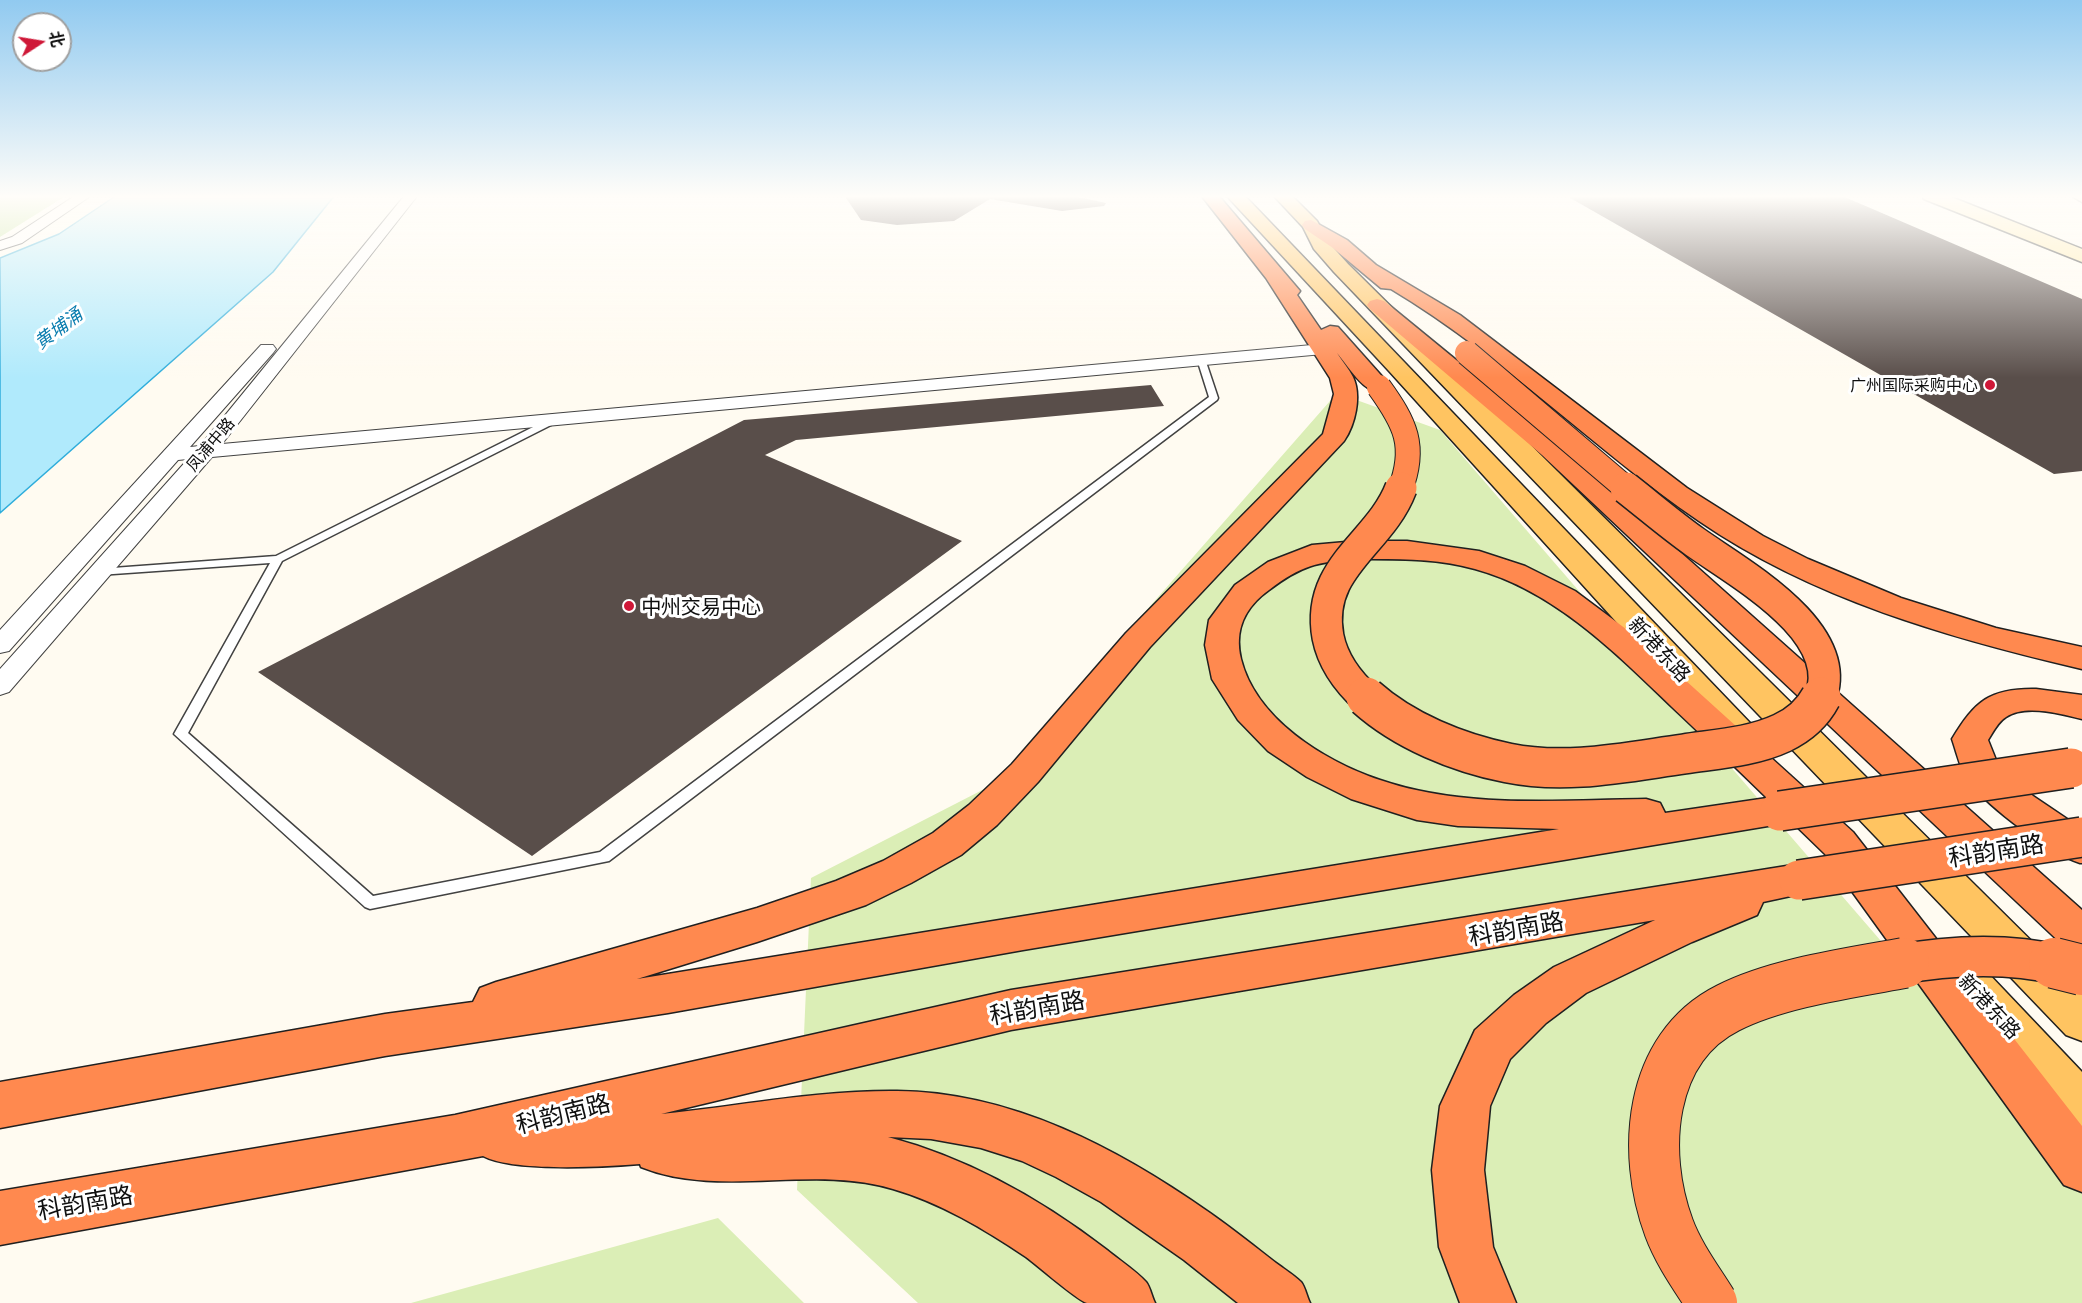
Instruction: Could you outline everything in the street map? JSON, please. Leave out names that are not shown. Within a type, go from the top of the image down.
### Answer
[{"type":"highway","points":[[384,1035],[757,926],[851,893],[897,872],[947,844],[983,815],[1025,773],[1138,640],[1250,522],[1311,464],[1335,436],[1345,406],[1345,387],[1323,349],[1274,275],[1258,256]]},
{"type":"highway","points":[[1353,256],[1454,320],[1641,466],[1687,500],[1742,535],[1827,578],[1921,614],[1994,637],[2082,657]]},
{"type":"highway","points":[[1274,275],[1322,323],[1379,387],[1404,426],[1408,440],[1409,470],[1400,494],[1338,578],[1326,604],[1323,622],[1337,663],[1354,687],[1383,709],[1437,740],[1502,762],[1533,767],[1597,766],[1737,746],[1793,728],[1810,714],[1821,697],[1827,679],[1824,661],[1814,642],[1799,622],[1756,586],[1678,530],[1591,459],[1371,269]]},
{"type":"highway","points":[[1377,305],[1582,478],[2082,936]]},
{"type":"highway","points":[[1632,822],[1458,812],[1418,806],[1364,789],[1329,773],[1281,742],[1250,712],[1229,679],[1221,645],[1225,620],[1246,591],[1279,568],[1312,554],[1357,550],[1407,550],[1479,560],[1514,572],[1564,598],[1630,648],[1839,843],[2082,1167]]},
{"type":"highway","points":[[2082,707],[2030,701],[2006,702],[1991,711],[1970,739],[1982,772],[2019,806],[2069,843],[2082,849]]},
{"type":"highway","points":[[0,1105],[384,1035],[668,994],[1632,822],[1780,811],[2076,767]]},
{"type":"highway","name":"科韵南路","points":[[0,1218],[93,1200],[455,1139],[1011,1011],[1695,909],[1799,880],[2082,837]]},
{"type":"highway","points":[[1488,1303],[1466,1247],[1458,1170],[1466,1106],[1492,1045],[1530,1009],[1570,980],[1695,909]]},
{"type":"highway","points":[[1712,1303],[1669,1228],[1654,1172],[1654,1131],[1667,1068],[1689,1037],[1710,1018],[1737,1003],[1777,990],[1910,962],[1952,956],[1992,954],[2058,963],[2082,969]]},
{"type":"highway","points":[[455,1139],[622,1142],[847,1116],[929,1115],[966,1121],[1000,1130],[1070,1156],[1104,1175],[1146,1201],[1282,1303]]},
{"type":"highway","points":[[622,1142],[687,1156],[820,1154],[859,1157],[893,1164],[966,1191],[1000,1210],[1076,1261],[1127,1303]]},
{"type":"main road","name":"新港东路","points":[[1292,256],[1397,366],[2082,1106]]},
{"type":"main road","name":"新港东路","points":[[1329,256],[2082,1021]]},
{"type":"street","name":"凤浦中路","points":[[0,645],[283,332],[347,256]]},
{"type":"street","name":"凤浦中路","points":[[0,686],[205,452],[363,256]]},
{"type":"street","points":[[174,454],[1323,349]]},
{"type":"lane","points":[[278,559],[181,734],[370,903],[604,858],[1214,398],[1201,359]]},
{"type":"lane","points":[[99,572],[278,559],[554,420]]},
{"type":"green space","points":[[1337,393],[1440,430],[2082,1174],[2082,1303],[918,1303],[797,1190],[811,878],[994,784]]},
{"type":"green space","points":[[718,1218],[804,1303],[411,1303]]},
{"type":"water","name":"黄埔涌","points":[[5,256],[286,256],[273,272],[0,513],[0,258]]},
{"type":"building","name":"广州国际采购中心","points":[[1672,256],[1981,256],[2082,299],[2082,471],[2054,474]]},
{"type":"building","name":"中州交易中心","points":[[1151,385],[1164,406],[796,440],[765,455],[962,541],[532,856],[258,672],[744,420]]},
{"type":"place","name":"广州国际采购中心","points":[[1990,385]]},
{"type":"place","name":"中州交易中心","points":[[629,606]]}]
